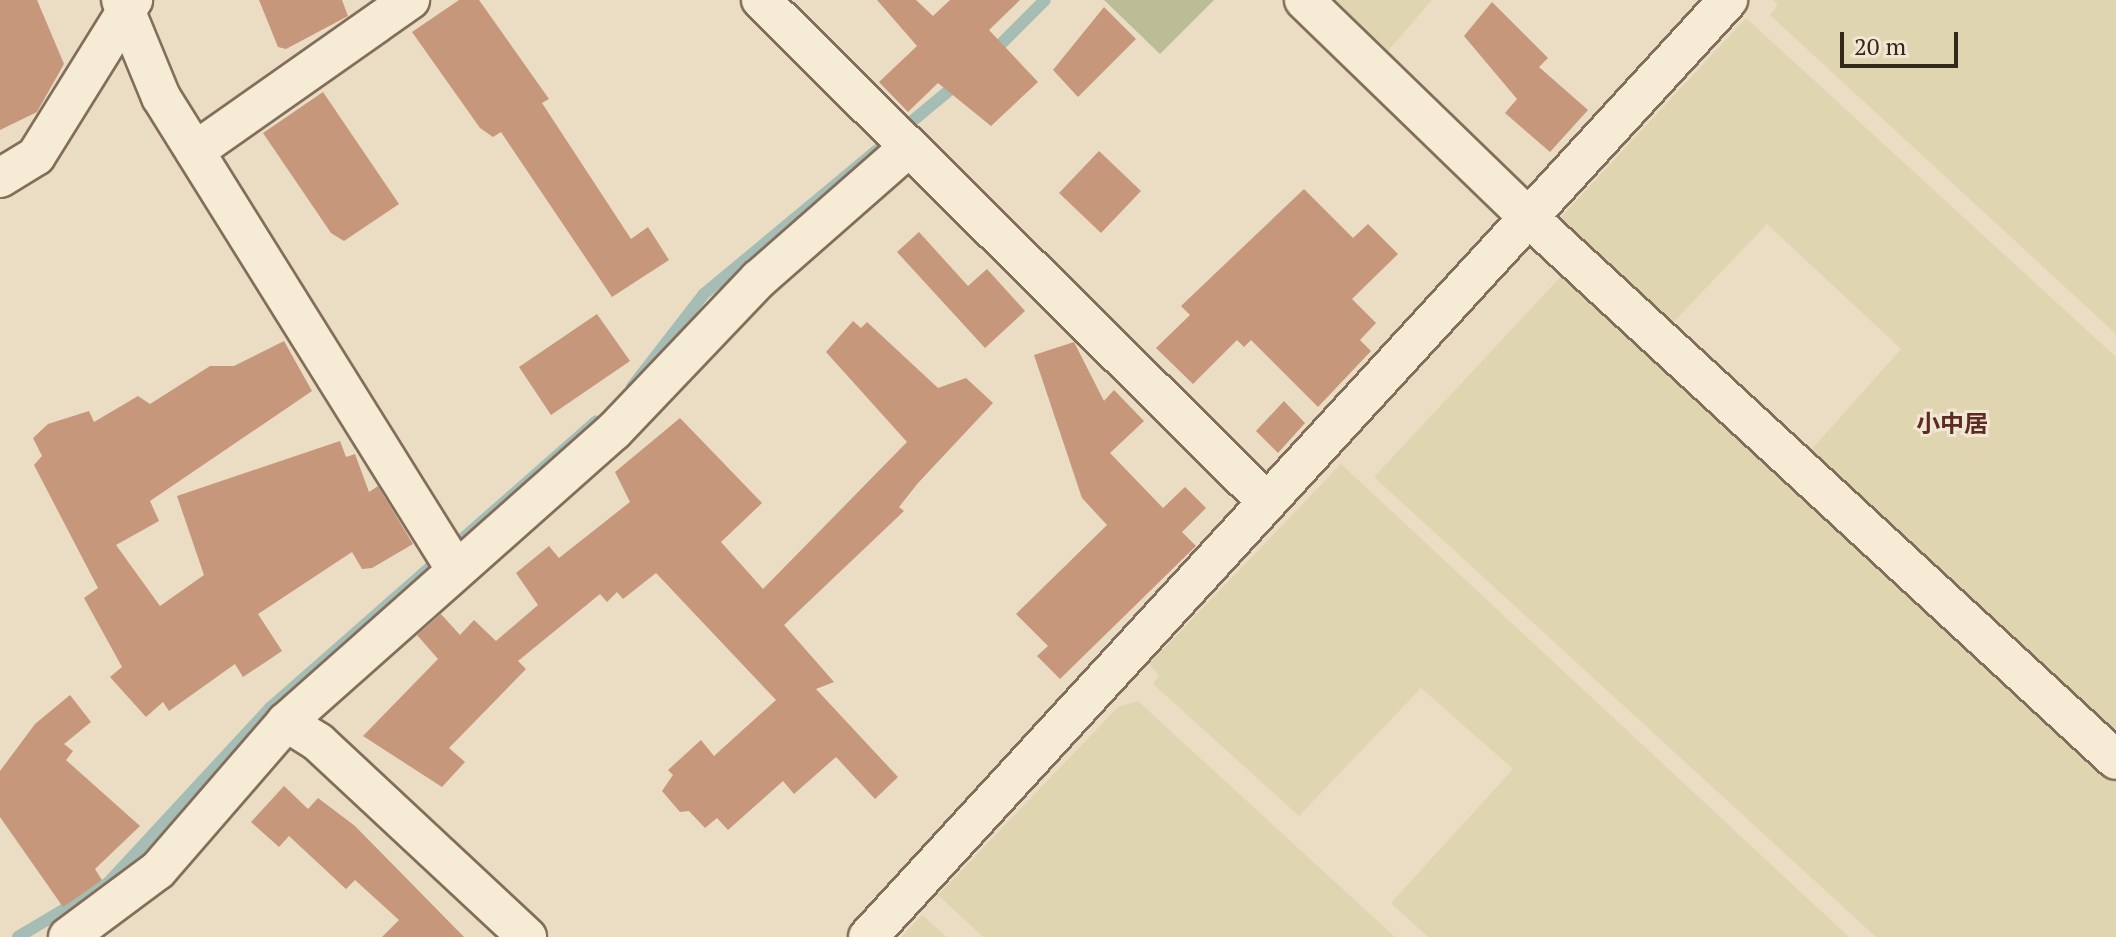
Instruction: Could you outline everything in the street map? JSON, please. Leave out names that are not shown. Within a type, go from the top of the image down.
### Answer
[{"type":"street","points":[[195,151],[410,0]]},
{"type":"street","points":[[761,0],[1266,501]]},
{"type":"street","points":[[1304,0],[1528,217],[2116,760]]},
{"type":"street","points":[[868,937],[1728,0]]},
{"type":"street","points":[[127,5],[161,97],[456,570]]},
{"type":"street","points":[[0,178],[36,156],[127,5]]},
{"type":"street","points":[[68,937],[158,870],[286,722],[614,431],[759,279],[909,147]]},
{"type":"street","points":[[286,722],[318,742],[527,937]]},
{"type":"shaded area","points":[[1324,0],[1432,0],[1382,58]]},
{"type":"shaded area","points":[[1773,0],[2116,0],[2116,334],[1770,15],[1778,5]]},
{"type":"shaded area","points":[[1746,18],[2116,357],[2116,740],[1804,458],[1901,349],[1767,224],[1666,330],[1562,237],[1562,216]]},
{"type":"shaded area","points":[[1567,270],[2116,772],[2116,937],[1876,937],[1374,477]]},
{"type":"shaded area","points":[[1341,464],[1849,937],[1428,937],[1391,903],[1513,769],[1421,688],[1299,816],[1153,684],[1159,675],[1149,664]]},
{"type":"shaded area","points":[[1138,701],[1395,937],[983,937],[938,895],[1118,707]]},
{"type":"shaded area","points":[[922,915],[947,937],[901,937]]},
{"type":"green space","points":[[1104,0],[1214,0],[1160,54]]},
{"type":"building","points":[[0,0],[37,0],[64,64],[37,112],[0,130]]},
{"type":"building","points":[[259,0],[342,0],[348,16],[286,49],[278,47]]},
{"type":"building","points":[[459,0],[479,0],[549,99],[542,103],[631,239],[648,227],[669,260],[612,297],[501,132],[493,137],[480,128],[412,32]]},
{"type":"building","points":[[877,0],[916,0],[933,16],[950,0],[1020,0],[989,30],[1038,82],[991,126],[938,83],[908,112],[879,82],[917,46]]},
{"type":"building","points":[[1492,2],[1548,58],[1539,67],[1588,110],[1550,152],[1505,113],[1517,99],[1464,36]]},
{"type":"building","points":[[1104,7],[1136,39],[1078,97],[1053,70]]},
{"type":"building","points":[[323,92],[399,204],[344,241],[331,233],[263,133]]},
{"type":"building","points":[[1099,151],[1141,191],[1101,233],[1059,193]]},
{"type":"building","points":[[1304,189],[1353,238],[1368,224],[1398,254],[1352,299],[1376,323],[1360,340],[1371,351],[1318,407],[1251,340],[1244,347],[1237,340],[1193,384],[1156,348],[1190,315],[1181,306]]},
{"type":"building","points":[[919,232],[968,286],[987,269],[1025,311],[985,348],[897,252]]},
{"type":"building","points":[[597,314],[630,361],[551,415],[519,367]]},
{"type":"building","points":[[853,321],[861,328],[867,322],[938,388],[966,378],[993,403],[918,483],[899,507],[904,511],[784,625],[834,682],[816,689],[898,777],[875,799],[836,757],[794,794],[783,781],[728,830],[717,818],[705,828],[689,811],[680,812],[662,791],[673,775],[668,770],[701,740],[714,756],[776,700],[656,573],[623,599],[617,592],[607,602],[600,594],[518,661],[526,669],[449,748],[465,762],[442,787],[363,736],[438,659],[417,635],[441,614],[460,635],[474,620],[496,641],[538,605],[516,573],[549,546],[559,558],[630,502],[615,472],[680,418],[762,503],[721,542],[763,589],[907,442],[826,352]]},
{"type":"building","points":[[284,341],[312,391],[150,501],[159,521],[116,545],[160,606],[204,575],[177,496],[340,441],[346,457],[355,454],[369,492],[378,486],[413,544],[372,568],[362,569],[352,552],[258,614],[282,651],[243,677],[235,664],[169,711],[163,702],[146,717],[110,677],[122,667],[84,598],[98,588],[34,465],[42,456],[33,438],[48,424],[89,411],[94,422],[138,396],[150,404],[210,366],[234,366]]},
{"type":"building","points":[[1074,342],[1104,401],[1114,390],[1144,421],[1110,453],[1163,508],[1185,487],[1206,508],[1182,532],[1196,546],[1060,679],[1037,656],[1048,646],[1016,614],[1107,525],[1082,498],[1034,355]]},
{"type":"building","points":[[1284,401],[1305,423],[1278,453],[1256,431]]},
{"type":"building","points":[[70,695],[91,722],[64,744],[73,751],[66,760],[140,826],[95,869],[102,880],[63,907],[0,817],[0,771],[35,724]]},
{"type":"building","points":[[284,786],[308,809],[318,798],[355,826],[464,937],[382,937],[399,920],[355,880],[346,889],[289,836],[279,847],[251,822]]},
{"type":"waterway","points":[[991,54],[1045,0]]},
{"type":"waterway","points":[[632,387],[704,294],[959,82]]},
{"type":"waterway","points":[[18,937],[107,884],[270,708],[596,422]]},
{"type":"district","name":"小中居","points":[[1952,424]]}]
